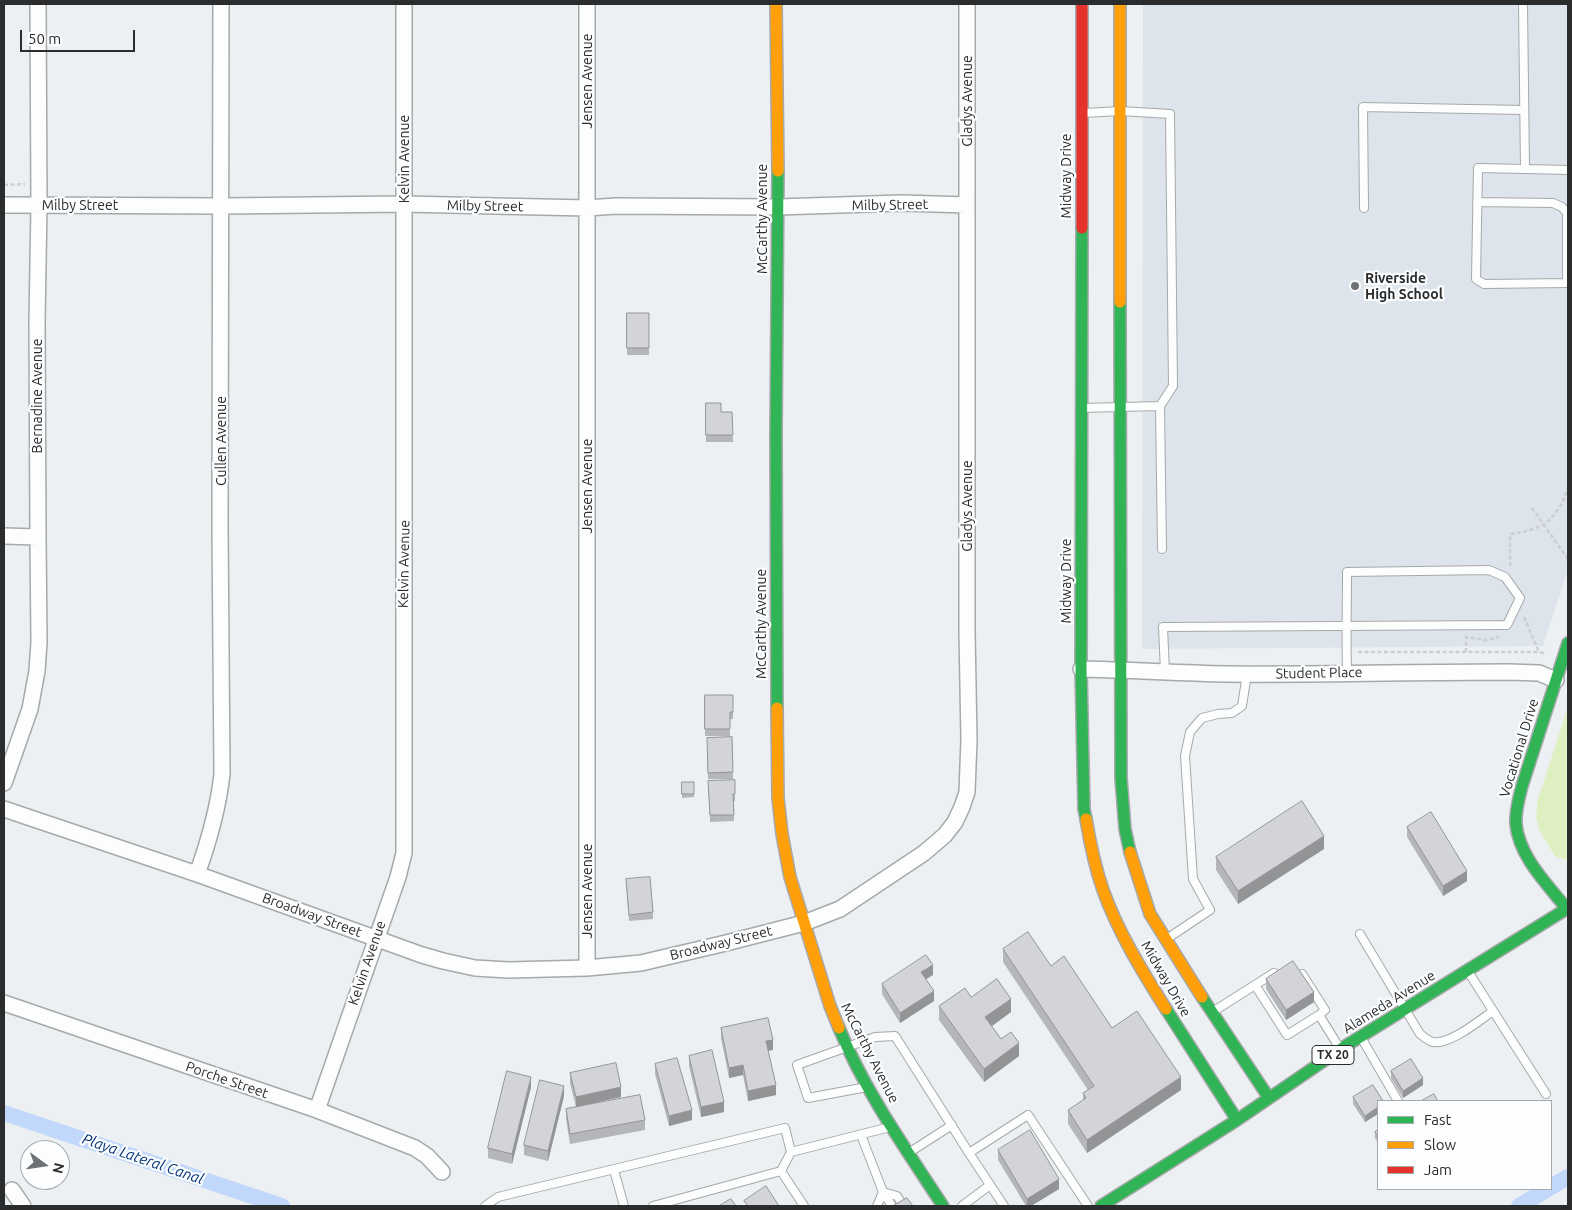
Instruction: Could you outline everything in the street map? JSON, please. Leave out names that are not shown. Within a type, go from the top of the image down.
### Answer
[{"type":"main road","name":"McCarthy Avenue","points":[[776,4],[778,798],[782,834],[790,877],[830,1006],[847,1048],[880,1109],[943,1206]]},
{"type":"main road","name":"Midway Drive","points":[[1082,4],[1081,670],[1084,809],[1090,848],[1103,890],[1121,930],[1149,982],[1237,1120]]},
{"type":"main road","name":"Midway Drive","points":[[1120,4],[1121,778],[1125,829],[1140,887],[1150,914],[1269,1098]]},
{"type":"main road","name":"Vocational Drive","points":[[1567,908],[1527,854],[1516,825],[1517,805],[1568,643]]},
{"type":"main road","name":"Alameda Avenue","points":[[1101,1206],[1237,1120],[1361,1037],[1567,908]]},
{"type":"street","name":"Bernadine Avenue","points":[[4,783],[30,709],[37,671],[39,642],[38,4]]},
{"type":"street","name":"Cullen Avenue","points":[[197,874],[209,842],[217,812],[222,774],[220,527],[221,4]]},
{"type":"street","name":"Kelvin Avenue","points":[[317,1110],[398,877],[404,853],[404,4]]},
{"type":"street","name":"Jensen Avenue","points":[[587,4],[587,968]]},
{"type":"street","name":"Gladys Avenue","points":[[804,922],[840,909],[924,853],[945,835],[955,822],[967,792],[969,740],[967,632],[967,4]]},
{"type":"street","name":"Milby Street","points":[[4,205],[222,206],[404,204],[587,208],[616,206],[778,207],[901,203],[967,205]]},
{"type":"street","points":[[4,536],[38,536]]},
{"type":"street","name":"Student Place","points":[[1081,670],[1247,674],[1508,672],[1539,674],[1556,680]]},
{"type":"street","name":"Broadway Street","points":[[4,809],[197,874],[443,961],[475,968],[508,970],[587,968],[641,962],[726,943],[804,922]]},
{"type":"street","name":"Porche Street","points":[[4,1003],[317,1110],[415,1148],[427,1156],[442,1172]]},
{"type":"street","points":[[12,1190],[23,1206]]},
{"type":"lane","points":[[1523,4],[1525,169]]},
{"type":"lane","points":[[1364,208],[1363,107],[1524,110]]},
{"type":"lane","points":[[1082,113],[1170,114],[1173,386],[1160,406],[1162,549]]},
{"type":"lane","points":[[1477,202],[1553,203],[1562,207],[1567,213],[1568,284],[1484,284],[1476,279],[1477,202],[1478,168],[1568,170]]},
{"type":"lane","points":[[1081,408],[1160,406]]},
{"type":"lane","points":[[1165,672],[1163,627],[1347,626],[1506,626],[1520,598],[1505,577],[1489,570],[1348,572],[1347,626],[1346,652],[1347,672]]},
{"type":"lane","points":[[1166,939],[1210,910],[1193,879],[1185,756],[1190,732],[1202,718],[1232,713],[1242,706],[1247,674]]},
{"type":"lane","points":[[1360,934],[1420,1034],[1426,1039],[1432,1042],[1439,1042],[1454,1037],[1493,1011]]},
{"type":"lane","points":[[1255,985],[1287,1035],[1325,1010],[1299,969]]},
{"type":"lane","points":[[1212,1012],[1278,971]]},
{"type":"lane","points":[[1468,971],[1546,1094]]},
{"type":"lane","points":[[1319,1015],[1341,1050]]},
{"type":"lane","points":[[869,1087],[808,1098],[797,1065],[876,1037],[894,1036],[1004,1206]]},
{"type":"lane","points":[[1361,1037],[1397,1100]]},
{"type":"lane","points":[[969,1153],[1028,1115],[1088,1206]]},
{"type":"lane","points":[[909,1153],[952,1125]]},
{"type":"lane","points":[[791,1152],[892,1127]]},
{"type":"lane","points":[[485,1206],[498,1198],[786,1128],[791,1152],[781,1170],[653,1206]]},
{"type":"lane","points":[[860,1134],[883,1192],[892,1206]]},
{"type":"lane","points":[[614,1170],[624,1206]]},
{"type":"lane","points":[[781,1170],[804,1206]]},
{"type":"lane","points":[[962,1206],[990,1185]]},
{"type":"lane","points":[[883,1192],[897,1196],[902,1204]]},
{"type":"lane","points":[[877,1206],[883,1192]]},
{"type":"path","points":[[4,185],[39,184]]},
{"type":"path","points":[[1564,501],[1568,503]]},
{"type":"path","points":[[1532,508],[1568,559]]},
{"type":"path","points":[[1524,617],[1539,652]]},
{"type":"path","points":[[1346,652],[1539,652],[1546,654]]},
{"type":"shaded area","name":"Riverside High School","points":[[1143,4],[1568,4],[1568,569],[1543,646],[1142,649]]},
{"type":"green space","points":[[1568,707],[1568,860],[1555,856],[1539,830],[1536,816],[1538,799]]},
{"type":"building","points":[[627,313],[649,313],[649,348],[627,348]]},
{"type":"building","points":[[706,403],[721,403],[721,412],[732,412],[733,435],[706,435]]},
{"type":"building","points":[[705,695],[733,695],[730,729],[705,729]]},
{"type":"building","points":[[732,737],[733,772],[708,773],[707,738]]},
{"type":"building","points":[[735,780],[735,794],[733,794],[734,815],[710,815],[708,781]]},
{"type":"building","points":[[682,782],[694,782],[694,794],[682,794]]},
{"type":"building","points":[[1302,801],[1324,836],[1238,891],[1216,857]]},
{"type":"building","points":[[1431,812],[1467,871],[1443,886],[1407,827]]},
{"type":"building","points":[[650,877],[653,912],[629,915],[626,879]]},
{"type":"building","points":[[1028,932],[1051,966],[1064,956],[1112,1028],[1137,1011],[1181,1077],[1087,1140],[1068,1110],[1086,1098],[1083,1093],[1094,1086],[1003,949]]},
{"type":"building","points":[[926,955],[933,965],[921,972],[934,991],[900,1013],[882,984]]},
{"type":"building","points":[[1293,961],[1314,992],[1286,1010],[1266,979]]},
{"type":"building","points":[[997,979],[1011,999],[985,1017],[1001,1039],[1011,1032],[1019,1043],[984,1069],[939,1006],[965,988],[971,997]]},
{"type":"building","points":[[768,1018],[773,1040],[766,1041],[776,1085],[748,1091],[743,1065],[729,1068],[721,1028]]},
{"type":"building","points":[[712,1050],[724,1102],[701,1107],[689,1056]]},
{"type":"building","points":[[677,1058],[692,1110],[669,1116],[655,1064]]},
{"type":"building","points":[[1411,1059],[1423,1078],[1403,1091],[1391,1071]]},
{"type":"building","points":[[616,1063],[621,1087],[576,1097],[570,1073]]},
{"type":"building","points":[[507,1071],[531,1077],[512,1154],[488,1148]]},
{"type":"building","points":[[540,1080],[564,1086],[548,1151],[524,1145]]},
{"type":"building","points":[[1373,1085],[1382,1100],[1377,1100],[1377,1108],[1365,1116],[1353,1097]]},
{"type":"building","points":[[1434,1094],[1437,1100],[1423,1100]]},
{"type":"building","points":[[640,1095],[645,1120],[570,1134],[566,1109]]},
{"type":"building","points":[[1030,1130],[1059,1179],[1027,1199],[998,1150]]},
{"type":"building","points":[[766,1186],[779,1206],[748,1206],[744,1201]]},
{"type":"building","points":[[907,1198],[913,1206],[893,1206]]},
{"type":"building","points":[[731,1199],[736,1206],[719,1206]]},
{"type":"waterway","name":"Playa Lateral Canal","points":[[4,1113],[282,1206]]},
{"type":"waterway","points":[[1552,1186],[1568,1177]]},
{"type":"waterway","points":[[1519,1206],[1546,1190]]},
{"type":"traffic: fast","points":[[777,708],[776,435],[778,171]]},
{"type":"traffic: fast","points":[[1082,228],[1081,669],[1084,809],[1086,819]]},
{"type":"traffic: fast","points":[[1120,302],[1121,778],[1125,829],[1130,852]]},
{"type":"traffic: fast","points":[[1567,909],[1528,859],[1518,836],[1516,819],[1522,786],[1568,643]]},
{"type":"traffic: fast","points":[[1101,1206],[1237,1120],[1347,1045],[1568,908]]},
{"type":"traffic: fast","points":[[1202,997],[1269,1098]]},
{"type":"traffic: fast","points":[[1166,1009],[1237,1120]]},
{"type":"traffic: fast","points":[[839,1028],[861,1075],[901,1142],[943,1206]]},
{"type":"traffic: slow","points":[[776,4],[778,171]]},
{"type":"traffic: slow","points":[[1120,4],[1120,302]]},
{"type":"traffic: slow","points":[[777,708],[778,798],[790,877],[830,1006],[839,1028]]},
{"type":"traffic: slow","points":[[1086,819],[1095,864],[1109,906],[1131,951],[1166,1009]]},
{"type":"traffic: slow","points":[[1130,852],[1150,914],[1202,997]]},
{"type":"traffic: jam","points":[[1082,4],[1082,228]]},
{"type":"place","name":"Riverside High School","points":[[1355,286]]}]
